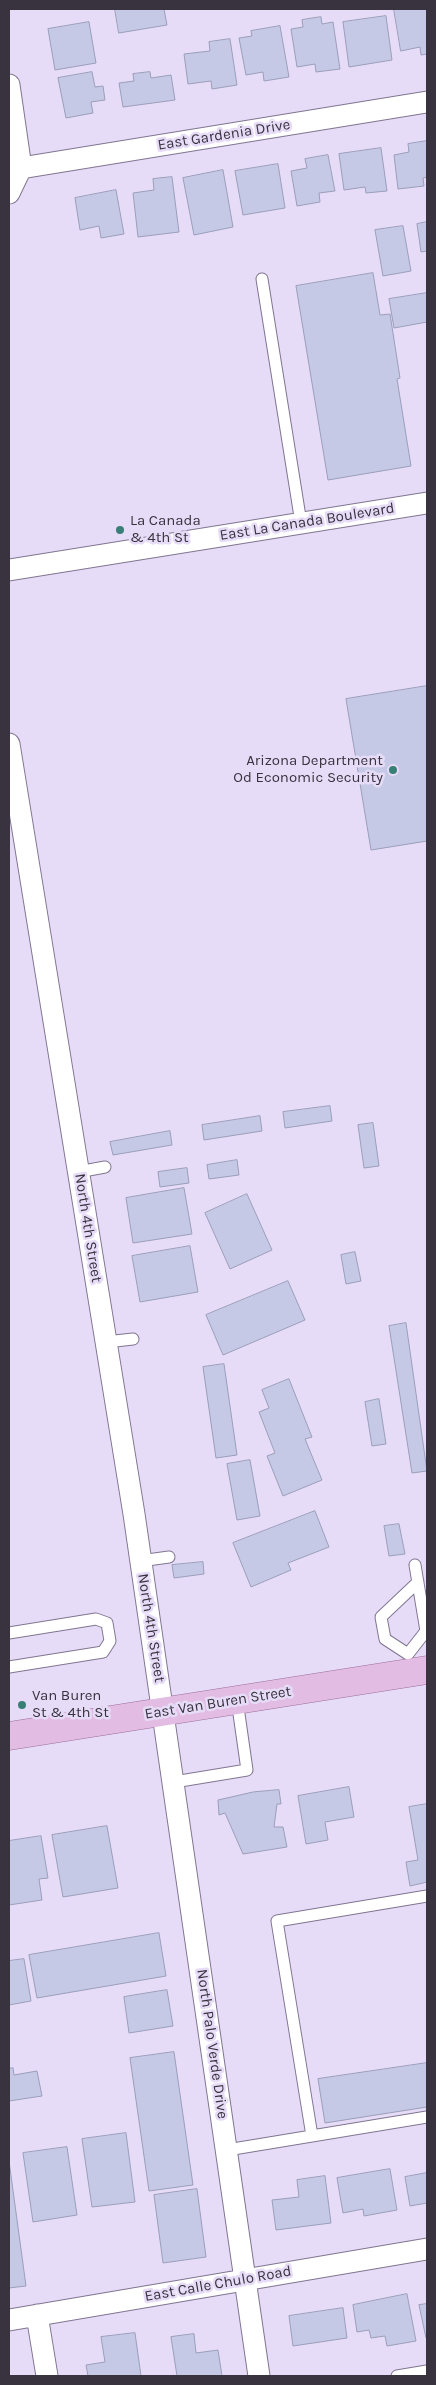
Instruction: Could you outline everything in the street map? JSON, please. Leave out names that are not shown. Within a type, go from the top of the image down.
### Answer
[{"type":"main road","name":"East Van Buren Street","points":[[9,1736],[237,1700],[416,1666]]},
{"type":"street","points":[[9,85],[21,168],[9,193]]},
{"type":"street","name":"East Gardenia Drive","points":[[21,168],[427,102]]},
{"type":"street","name":"East La Canada Boulevard","points":[[9,570],[427,503]]},
{"type":"street","name":"North 4th Street","points":[[9,744],[164,1712]]},
{"type":"street","name":"North Palo Verde Drive","points":[[164,1712],[259,2376]]},
{"type":"street","name":"East Calle Chulo Road","points":[[9,2320],[245,2278],[427,2249]]},
{"type":"street","points":[[37,2315],[47,2376]]},
{"type":"lane","points":[[262,279],[301,524]]},
{"type":"lane","points":[[78,1172],[105,1167]]},
{"type":"lane","points":[[106,1342],[133,1339]]},
{"type":"lane","points":[[140,1561],[169,1557]]},
{"type":"lane","points":[[415,1565],[418,1582],[426,1631],[416,1666],[385,1639],[381,1616],[418,1582]]},
{"type":"lane","points":[[9,1633],[96,1619],[107,1623],[110,1640],[103,1652],[9,1667]]},
{"type":"lane","points":[[174,1782],[247,1770],[237,1700]]},
{"type":"lane","points":[[312,2136],[278,1921],[427,1896]]},
{"type":"lane","points":[[227,2150],[427,2117]]},
{"type":"lane","points":[[397,2376],[427,2371]]},
{"type":"building","points":[[115,9],[164,9],[167,25],[119,33]]},
{"type":"building","points":[[394,9],[427,9],[427,54],[421,55],[420,47],[401,51]]},
{"type":"building","points":[[386,16],[392,60],[349,67],[343,22]]},
{"type":"building","points":[[321,17],[322,24],[333,22],[340,69],[316,72],[315,64],[297,67],[291,29],[303,27],[302,20]]},
{"type":"building","points":[[89,22],[96,63],[55,70],[48,29]]},
{"type":"building","points":[[280,26],[289,77],[264,81],[263,72],[246,75],[239,38],[252,36],[251,31]]},
{"type":"building","points":[[230,39],[237,85],[212,89],[211,81],[188,84],[184,54],[210,51],[209,42]]},
{"type":"building","points":[[92,72],[95,87],[103,86],[105,100],[91,102],[93,113],[66,118],[58,78]]},
{"type":"building","points":[[150,72],[151,78],[171,75],[175,100],[123,107],[119,83],[134,81],[133,74]]},
{"type":"building","points":[[427,141],[427,177],[423,178],[424,186],[398,189],[394,155],[409,152],[408,144]]},
{"type":"building","points":[[381,148],[387,191],[366,193],[365,187],[344,190],[339,154]]},
{"type":"building","points":[[328,155],[335,191],[319,193],[320,202],[297,206],[291,171],[307,168],[305,159]]},
{"type":"building","points":[[278,164],[285,208],[243,215],[235,171]]},
{"type":"building","points":[[223,170],[233,227],[194,235],[183,178]]},
{"type":"building","points":[[172,177],[179,232],[138,237],[133,193],[154,190],[153,179]]},
{"type":"building","points":[[116,190],[124,234],[101,238],[99,226],[80,230],[75,198]]},
{"type":"building","points":[[427,222],[427,251],[421,252],[417,224]]},
{"type":"building","points":[[403,226],[411,271],[383,276],[375,230]]},
{"type":"building","points":[[373,273],[380,315],[390,314],[400,378],[397,379],[411,466],[328,480],[296,286]]},
{"type":"building","points":[[427,293],[427,322],[394,328],[389,299]]},
{"type":"building","name":"Arizona Department Od Economic Security","points":[[427,686],[427,841],[371,850],[346,699]]},
{"type":"building","points":[[330,1106],[332,1121],[285,1128],[283,1112]]},
{"type":"building","points":[[260,1116],[262,1131],[204,1140],[202,1125]]},
{"type":"building","points":[[373,1123],[379,1166],[364,1168],[358,1125]]},
{"type":"building","points":[[170,1131],[172,1145],[113,1155],[110,1142]]},
{"type":"building","points":[[237,1160],[239,1175],[209,1179],[207,1165]]},
{"type":"building","points":[[187,1168],[189,1183],[160,1187],[158,1172]]},
{"type":"building","points":[[184,1188],[192,1234],[133,1243],[126,1198]]},
{"type":"building","points":[[247,1194],[272,1250],[230,1269],[205,1213]]},
{"type":"building","points":[[190,1246],[198,1292],[140,1302],[132,1256]]},
{"type":"building","points":[[355,1252],[361,1281],[346,1284],[341,1255]]},
{"type":"building","points":[[288,1281],[305,1320],[223,1355],[206,1315]]},
{"type":"building","points":[[406,1323],[427,1471],[412,1473],[389,1326]]},
{"type":"building","points":[[224,1364],[237,1455],[216,1458],[203,1367]]},
{"type":"building","points":[[289,1379],[312,1437],[305,1439],[322,1480],[283,1496],[267,1456],[275,1453],[259,1412],[269,1408],[262,1390]]},
{"type":"building","points":[[379,1399],[386,1444],[372,1446],[365,1402]]},
{"type":"building","points":[[250,1460],[260,1516],[237,1520],[227,1464]]},
{"type":"building","points":[[315,1511],[329,1547],[288,1563],[291,1570],[251,1587],[233,1543]]},
{"type":"building","points":[[399,1524],[405,1554],[389,1556],[384,1526]]},
{"type":"building","points":[[203,1562],[204,1574],[174,1578],[172,1565]]},
{"type":"building","points":[[349,1787],[354,1817],[325,1822],[328,1840],[306,1844],[298,1796]]},
{"type":"building","points":[[279,1790],[281,1804],[277,1804],[274,1827],[283,1827],[287,1847],[243,1854],[225,1813],[219,1815],[218,1800],[253,1792]]},
{"type":"building","points":[[427,1804],[427,1882],[410,1886],[406,1862],[418,1860],[409,1807]]},
{"type":"building","points":[[107,1826],[118,1888],[63,1897],[52,1835]]},
{"type":"building","points":[[41,1836],[48,1878],[39,1879],[42,1900],[9,1905],[9,1841]]},
{"type":"building","points":[[159,1933],[166,1976],[37,1998],[29,1955]]},
{"type":"building","points":[[24,1959],[31,2001],[9,2005],[9,1961]]},
{"type":"building","points":[[167,1990],[173,2026],[129,2033],[124,1997]]},
{"type":"building","points":[[174,2052],[193,2185],[149,2191],[130,2058]]},
{"type":"building","points":[[427,2063],[427,2107],[325,2123],[318,2079]]},
{"type":"building","points":[[13,2068],[14,2075],[37,2071],[42,2096],[9,2101],[9,2069]]},
{"type":"building","points":[[126,2133],[135,2202],[92,2207],[82,2139]]},
{"type":"building","points":[[67,2147],[77,2215],[33,2222],[23,2153]]},
{"type":"building","points":[[9,2161],[26,2286],[9,2288]]},
{"type":"building","points":[[390,2169],[397,2210],[364,2216],[363,2209],[343,2213],[337,2178]]},
{"type":"building","points":[[427,2173],[427,2203],[410,2206],[405,2177]]},
{"type":"building","points":[[325,2176],[331,2223],[276,2230],[272,2200],[299,2197],[297,2180]]},
{"type":"building","points":[[197,2189],[206,2257],[163,2263],[154,2195]]},
{"type":"building","points":[[407,2294],[416,2341],[387,2346],[385,2336],[371,2338],[369,2330],[357,2332],[353,2305]]},
{"type":"building","points":[[427,2304],[427,2338],[426,2338],[419,2305]]},
{"type":"building","points":[[343,2308],[347,2338],[293,2346],[289,2316]]},
{"type":"building","points":[[135,2333],[141,2376],[88,2376],[86,2365],[105,2362],[101,2337]]},
{"type":"building","points":[[194,2334],[196,2353],[218,2350],[222,2376],[177,2376],[171,2337]]},
{"type":"place","name":"La Canada & 4th St","points":[[120,530]]},
{"type":"place","name":"Arizona Department Od Economic Security","points":[[393,770]]},
{"type":"place","name":"Van Buren St & 4th St","points":[[22,1705]]}]
